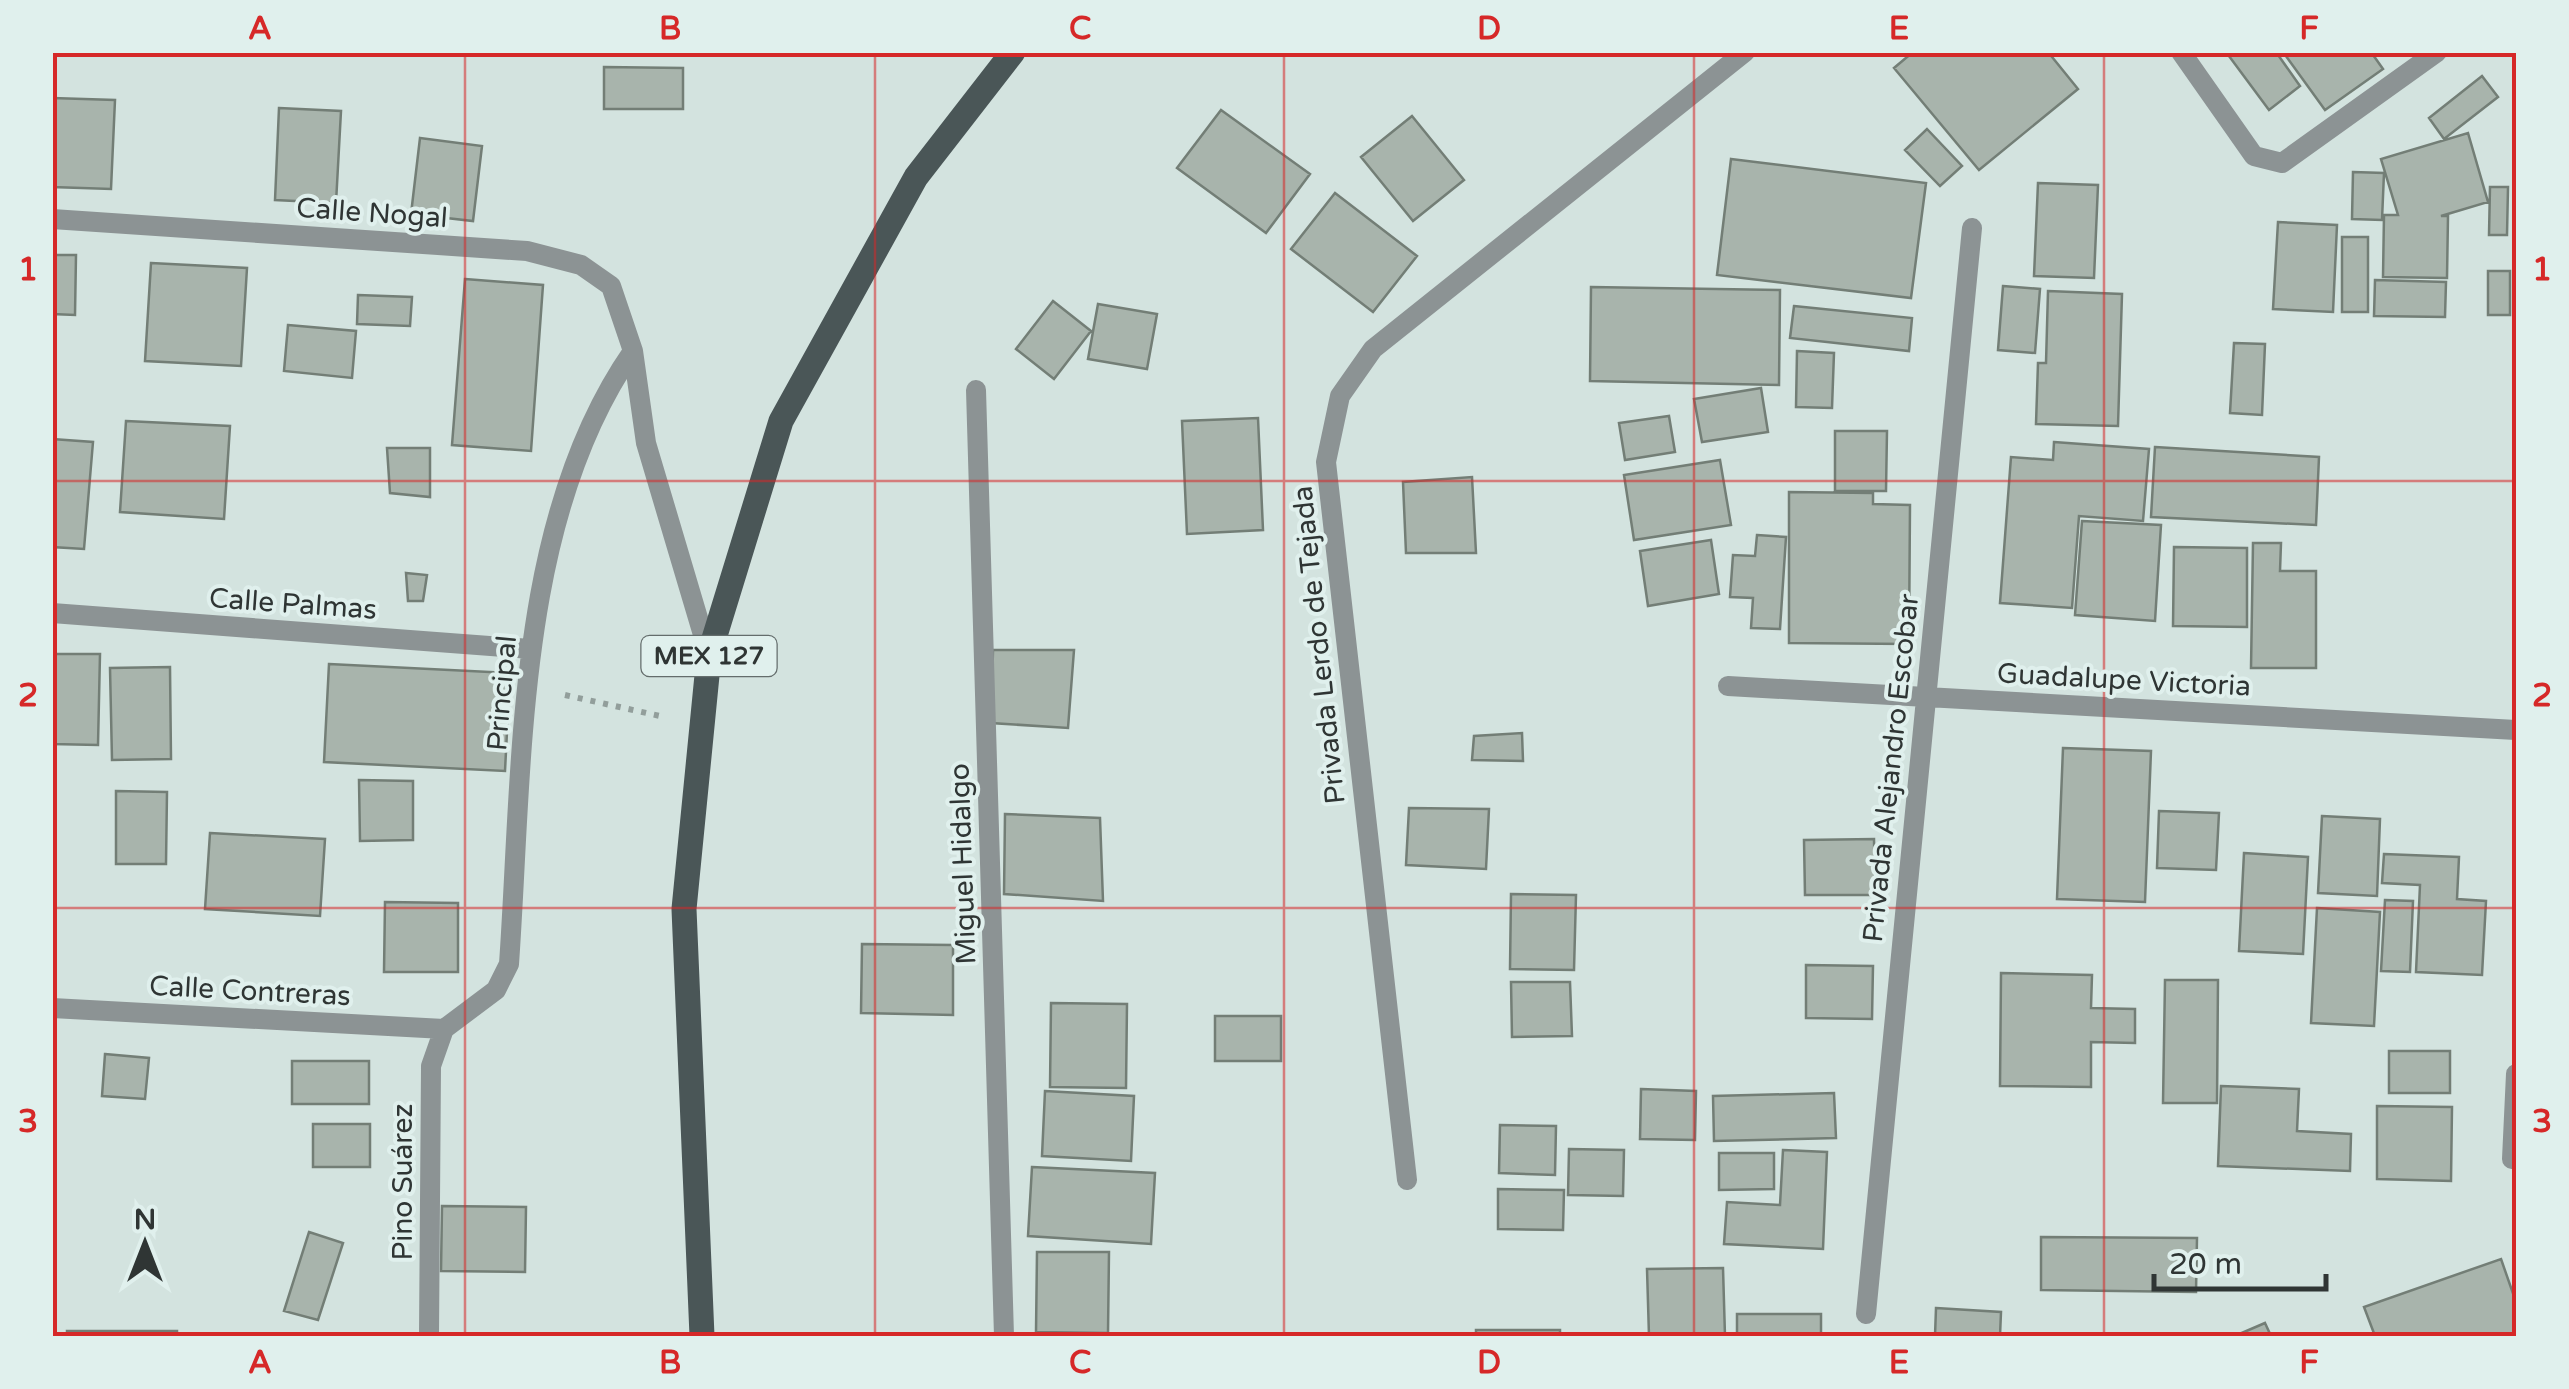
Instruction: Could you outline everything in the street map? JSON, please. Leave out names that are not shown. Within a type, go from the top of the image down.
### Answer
[{"type":"main road","name":"MEX 127","points":[[702,1336],[684,909],[709,655],[781,422],[916,177],[1013,52]]},
{"type":"street","name":"Privada Lerdo de Tejada","points":[[1407,1180],[1326,462],[1340,396],[1372,349],[1745,52]]},
{"type":"street","points":[[2181,52],[2254,156],[2282,163],[2438,52]]},
{"type":"street","name":"Calle Nogal","points":[[52,219],[527,251],[581,265],[611,286],[633,351],[646,444],[709,655]]},
{"type":"street","name":"Privada Alejandro Escobar","points":[[1866,1314],[1972,228]]},
{"type":"street","name":"Principal","points":[[444,1029],[496,990],[509,964],[530,648],[550,540],[604,392],[633,351]]},
{"type":"street","name":"Miguel Hidalgo","points":[[976,390],[1004,1336]]},
{"type":"street","name":"Calle Palmas","points":[[52,614],[530,648]]},
{"type":"street","name":"Guadalupe Victoria","points":[[1728,686],[2516,730]]},
{"type":"street","name":"Calle Contreras","points":[[52,1008],[444,1029]]},
{"type":"street","name":"Pino Suárez","points":[[429,1336],[431,1066],[444,1029]]},
{"type":"street","points":[[2512,1159],[2516,1074]]},
{"type":"path","points":[[529,687],[700,725]]},
{"type":"building","points":[[1913,52],[2048,52],[2078,89],[1979,170],[1894,68]]},
{"type":"building","points":[[2226,52],[2276,52],[2300,86],[2269,110]]},
{"type":"building","points":[[2283,52],[2371,52],[2383,69],[2325,110]]},
{"type":"building","points":[[604,67],[683,68],[683,109],[604,109]]},
{"type":"building","points":[[2482,76],[2498,97],[2444,139],[2429,118]]},
{"type":"building","points":[[52,98],[115,100],[111,189],[52,187]]},
{"type":"building","points":[[279,108],[341,111],[336,203],[275,200]]},
{"type":"building","points":[[1221,110],[1310,174],[1266,233],[1177,168]]},
{"type":"building","points":[[1412,116],[1464,180],[1413,221],[1361,157]]},
{"type":"building","points":[[1927,129],[1962,166],[1940,186],[1905,150]]},
{"type":"building","points":[[2468,133],[2488,202],[2441,216],[2448,216],[2447,278],[2383,277],[2384,215],[2398,215],[2381,159]]},
{"type":"building","points":[[420,138],[482,146],[473,221],[411,214]]},
{"type":"building","points":[[1731,159],[1926,183],[1911,298],[1717,275]]},
{"type":"building","points":[[2353,172],[2384,173],[2382,220],[2352,219]]},
{"type":"building","points":[[2038,183],[2098,185],[2094,278],[2034,276]]},
{"type":"building","points":[[2490,187],[2508,187],[2507,235],[2489,235]]},
{"type":"building","points":[[1335,193],[1417,256],[1373,312],[1291,249]]},
{"type":"building","points":[[2278,222],[2337,225],[2333,312],[2273,309]]},
{"type":"building","points":[[2342,237],[2368,237],[2368,312],[2342,312]]},
{"type":"building","points":[[52,255],[76,255],[75,315],[52,314]]},
{"type":"building","points":[[151,263],[247,268],[241,366],[145,361]]},
{"type":"building","points":[[2488,271],[2510,271],[2510,315],[2488,315]]},
{"type":"building","points":[[465,279],[543,285],[531,451],[452,445]]},
{"type":"building","points":[[2375,280],[2446,282],[2445,317],[2374,316]]},
{"type":"building","points":[[2003,286],[2040,289],[2035,353],[1998,350]]},
{"type":"building","points":[[1591,287],[1780,290],[1779,385],[1590,381]]},
{"type":"building","points":[[2048,291],[2122,294],[2118,426],[2036,424],[2038,363],[2046,363]]},
{"type":"building","points":[[358,295],[412,297],[410,326],[357,324]]},
{"type":"building","points":[[1053,301],[1091,331],[1054,379],[1016,349]]},
{"type":"building","points":[[1098,304],[1157,314],[1147,369],[1088,359]]},
{"type":"building","points":[[1794,306],[1912,318],[1909,351],[1790,338]]},
{"type":"building","points":[[288,325],[356,331],[352,378],[284,371]]},
{"type":"building","points":[[2234,343],[2265,344],[2262,415],[2230,413]]},
{"type":"building","points":[[1797,351],[1834,353],[1832,408],[1796,407]]},
{"type":"building","points":[[1761,388],[1768,432],[1702,442],[1694,399]]},
{"type":"building","points":[[1669,416],[1675,452],[1625,460],[1619,423]]},
{"type":"building","points":[[1258,418],[1263,530],[1187,534],[1182,421]]},
{"type":"building","points":[[126,421],[230,426],[224,519],[120,512]]},
{"type":"building","points":[[1835,431],[1887,431],[1886,491],[1835,491]]},
{"type":"building","points":[[52,439],[93,442],[84,549],[52,547]]},
{"type":"building","points":[[2054,442],[2149,449],[2143,521],[2079,516],[2072,608],[2000,603],[2011,457],[2053,460]]},
{"type":"building","points":[[2155,447],[2319,457],[2316,525],[2151,517]]},
{"type":"building","points":[[387,448],[430,448],[430,497],[390,493]]},
{"type":"building","points":[[1720,460],[1731,525],[1634,540],[1624,475]]},
{"type":"building","points":[[1472,477],[1476,553],[1406,553],[1403,482]]},
{"type":"building","points":[[1789,492],[1873,493],[1873,504],[1910,505],[1909,644],[1789,643]]},
{"type":"building","points":[[2082,521],[2161,525],[2155,621],[2075,615]]},
{"type":"building","points":[[1757,535],[1786,537],[1780,629],[1751,628],[1753,598],[1730,597],[1733,555],[1755,556]]},
{"type":"building","points":[[1711,540],[1719,594],[1648,606],[1640,551]]},
{"type":"building","points":[[2253,543],[2281,543],[2280,571],[2316,571],[2316,668],[2251,668]]},
{"type":"building","points":[[2174,547],[2247,548],[2247,627],[2173,626]]},
{"type":"building","points":[[406,573],[427,575],[423,601],[408,601]]},
{"type":"building","points":[[993,650],[1074,650],[1068,728],[991,723]]},
{"type":"building","points":[[52,654],[100,654],[98,745],[52,744]]},
{"type":"building","points":[[329,664],[510,673],[505,771],[324,762]]},
{"type":"building","points":[[170,667],[171,759],[112,760],[110,668]]},
{"type":"building","points":[[1522,733],[1523,761],[1472,760],[1474,736]]},
{"type":"building","points":[[2063,748],[2151,751],[2145,902],[2057,899]]},
{"type":"building","points":[[359,780],[413,781],[413,840],[360,841]]},
{"type":"building","points":[[116,791],[167,792],[166,864],[116,864]]},
{"type":"building","points":[[1409,808],[1489,809],[1486,869],[1406,865]]},
{"type":"building","points":[[2159,811],[2219,813],[2216,870],[2157,868]]},
{"type":"building","points":[[1005,814],[1100,818],[1103,901],[1004,894]]},
{"type":"building","points":[[2322,816],[2380,819],[2377,896],[2318,893]]},
{"type":"building","points":[[210,833],[325,839],[320,916],[205,909]]},
{"type":"building","points":[[1874,839],[1875,895],[1805,895],[1804,840]]},
{"type":"building","points":[[2244,853],[2308,857],[2303,954],[2239,951]]},
{"type":"building","points":[[2384,854],[2459,857],[2457,899],[2486,901],[2482,975],[2416,972],[2420,885],[2382,883]]},
{"type":"building","points":[[1511,894],[1576,895],[1574,970],[1510,969]]},
{"type":"building","points":[[2385,900],[2413,901],[2410,972],[2381,971]]},
{"type":"building","points":[[385,902],[458,903],[458,972],[384,972]]},
{"type":"building","points":[[2317,908],[2380,912],[2374,1026],[2311,1023]]},
{"type":"building","points":[[862,944],[953,945],[953,1015],[861,1013]]},
{"type":"building","points":[[1806,965],[1873,966],[1872,1019],[1806,1018]]},
{"type":"building","points":[[2001,973],[2092,975],[2091,1008],[2135,1009],[2135,1043],[2091,1042],[2091,1087],[2000,1086]]},
{"type":"building","points":[[2165,980],[2218,980],[2217,1103],[2163,1103]]},
{"type":"building","points":[[1511,982],[1570,982],[1572,1036],[1512,1037]]},
{"type":"building","points":[[1051,1003],[1127,1004],[1126,1088],[1050,1087]]},
{"type":"building","points":[[1215,1016],[1281,1016],[1281,1061],[1215,1061]]},
{"type":"building","points":[[2389,1051],[2450,1051],[2450,1093],[2389,1093]]},
{"type":"building","points":[[105,1054],[149,1058],[145,1099],[102,1096]]},
{"type":"building","points":[[292,1061],[369,1061],[369,1104],[292,1104]]},
{"type":"building","points":[[2221,1086],[2299,1089],[2297,1131],[2351,1134],[2350,1171],[2218,1166]]},
{"type":"building","points":[[1641,1089],[1696,1091],[1695,1140],[1640,1139]]},
{"type":"building","points":[[1045,1091],[1134,1096],[1131,1161],[1042,1156]]},
{"type":"building","points":[[1834,1093],[1836,1138],[1714,1141],[1713,1096]]},
{"type":"building","points":[[2377,1106],[2452,1107],[2451,1181],[2377,1179]]},
{"type":"building","points":[[313,1124],[370,1124],[370,1167],[313,1167]]},
{"type":"building","points":[[1500,1125],[1556,1126],[1555,1175],[1499,1173]]},
{"type":"building","points":[[1569,1149],[1624,1150],[1623,1196],[1568,1195]]},
{"type":"building","points":[[1783,1150],[1827,1152],[1823,1249],[1724,1244],[1727,1202],[1780,1205]]},
{"type":"building","points":[[1719,1153],[1774,1153],[1774,1189],[1719,1190]]},
{"type":"building","points":[[1032,1167],[1155,1173],[1151,1244],[1028,1236]]},
{"type":"building","points":[[1498,1189],[1564,1190],[1563,1230],[1498,1229]]},
{"type":"building","points":[[442,1206],[526,1207],[525,1272],[441,1271]]},
{"type":"building","points":[[309,1232],[343,1243],[318,1320],[284,1311]]},
{"type":"building","points":[[2041,1237],[2197,1238],[2196,1292],[2041,1290]]},
{"type":"building","points":[[1037,1252],[1109,1252],[1108,1333],[1036,1332]]},
{"type":"building","points":[[2501,1259],[2516,1302],[2516,1336],[2375,1336],[2364,1307]]},
{"type":"building","points":[[1723,1268],[1725,1336],[1649,1336],[1647,1269]]},
{"type":"building","points":[[1936,1308],[2001,1312],[2000,1336],[1935,1336]]},
{"type":"building","points":[[1737,1314],[1821,1314],[1821,1336],[1737,1336]]},
{"type":"building","points":[[2265,1323],[2271,1336],[2237,1335]]},
{"type":"building","points":[[1476,1330],[1560,1330],[1560,1336],[1476,1336]]},
{"type":"building","points":[[67,1331],[177,1331],[177,1336],[67,1336]]}]
